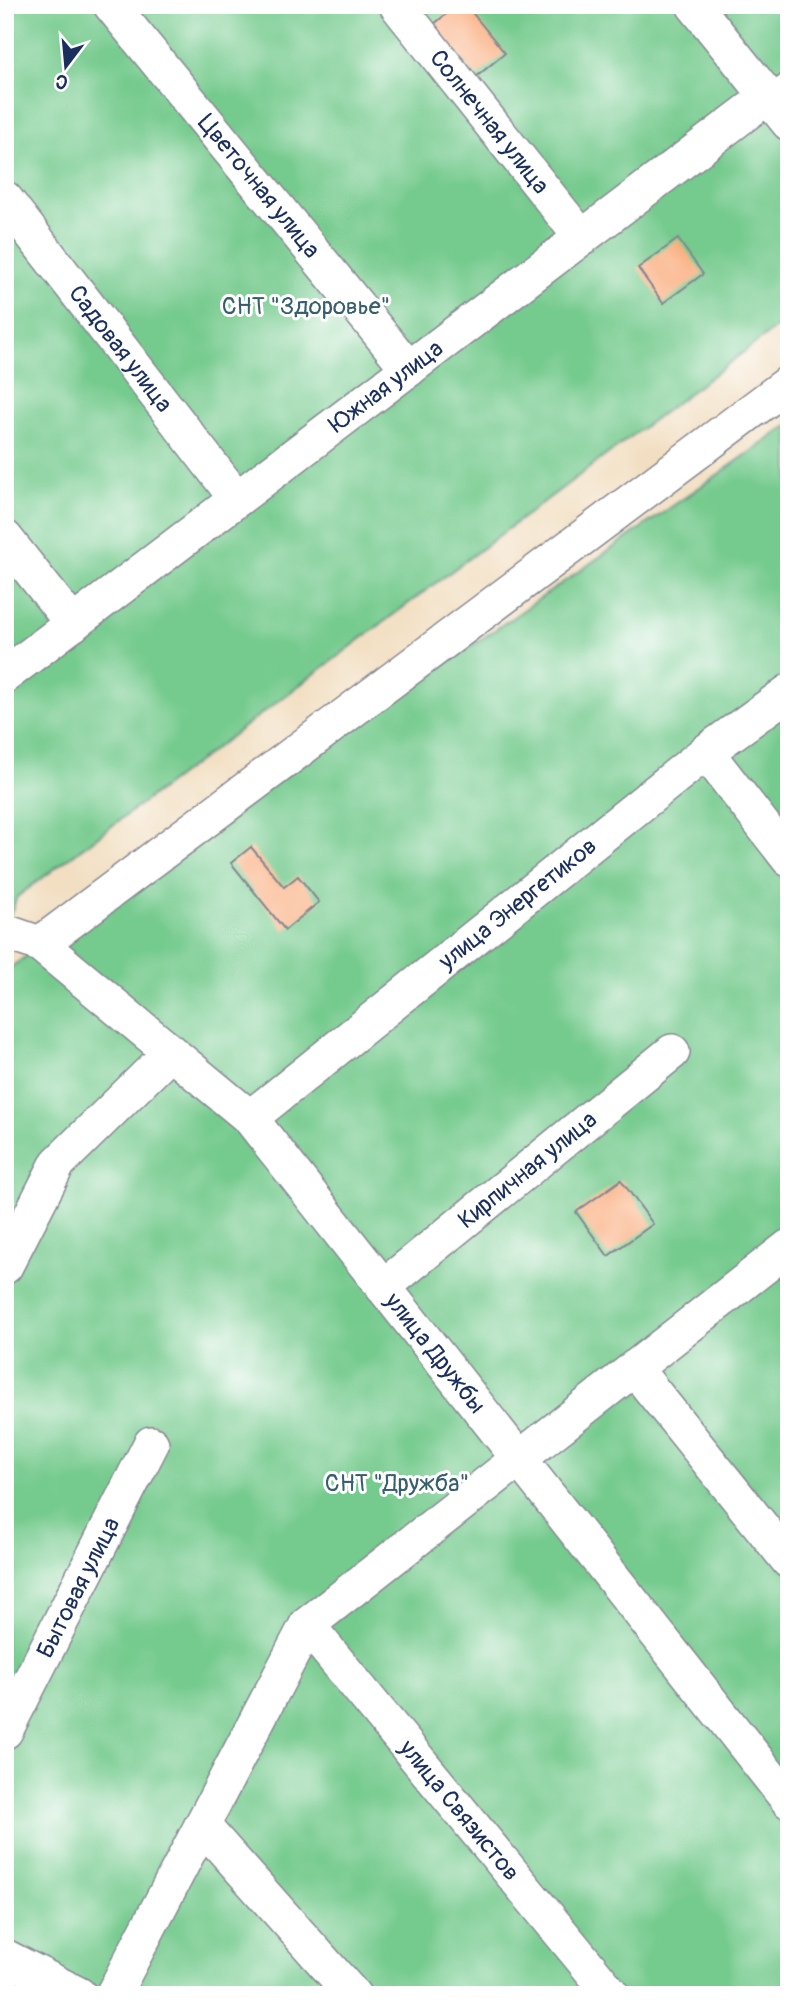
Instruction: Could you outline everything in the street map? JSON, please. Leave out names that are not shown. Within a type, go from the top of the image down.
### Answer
[{"type":"street","name":"Цветочная улица","points":[[111,5],[409,369]]},
{"type":"street","name":"Солнечная улица","points":[[397,5],[582,238]]},
{"type":"street","points":[[694,5],[782,100]]},
{"type":"street","name":"Южная улица","points":[[5,675],[582,238],[782,100]]},
{"type":"street","name":"Садовая улица","points":[[5,199],[237,499]]},
{"type":"street","points":[[5,932],[40,944],[789,383]]},
{"type":"street","points":[[5,538],[73,624]]},
{"type":"street","name":"улица Энергетиков","points":[[250,1118],[706,752],[789,692]]},
{"type":"street","points":[[706,752],[789,859]]},
{"type":"street","name":"улица Дружбы","points":[[40,944],[250,1118],[789,1801]]},
{"type":"street","name":"Кирпичная улица","points":[[383,1287],[672,1052]]},
{"type":"street","points":[[5,1266],[58,1163],[170,1053]]},
{"type":"street","points":[[113,1995],[307,1625],[789,1247]]},
{"type":"street","points":[[634,1368],[789,1561]]},
{"type":"street","name":"Бытовая улица","points":[[5,1731],[151,1444]]},
{"type":"street","name":"улица Связистов","points":[[307,1625],[612,1995]]},
{"type":"street","points":[[202,1825],[353,1995]]},
{"type":"street","points":[[5,1958],[79,1995]]},
{"type":"green space","name":"СНТ \"Здоровье\"","points":[[5,5],[789,5],[789,318],[17,897],[5,928]]},
{"type":"green space","name":"СНТ \"Дружба\"","points":[[789,425],[789,1995],[5,1995],[5,971]]},
{"type":"building","points":[[457,5],[466,5],[505,53],[476,77],[433,25]]},
{"type":"building","points":[[678,239],[703,274],[663,303],[638,268]]},
{"type":"building","points":[[251,847],[284,887],[298,876],[319,902],[285,930],[231,863]]},
{"type":"building","points":[[621,1180],[653,1224],[608,1256],[576,1212]]}]
